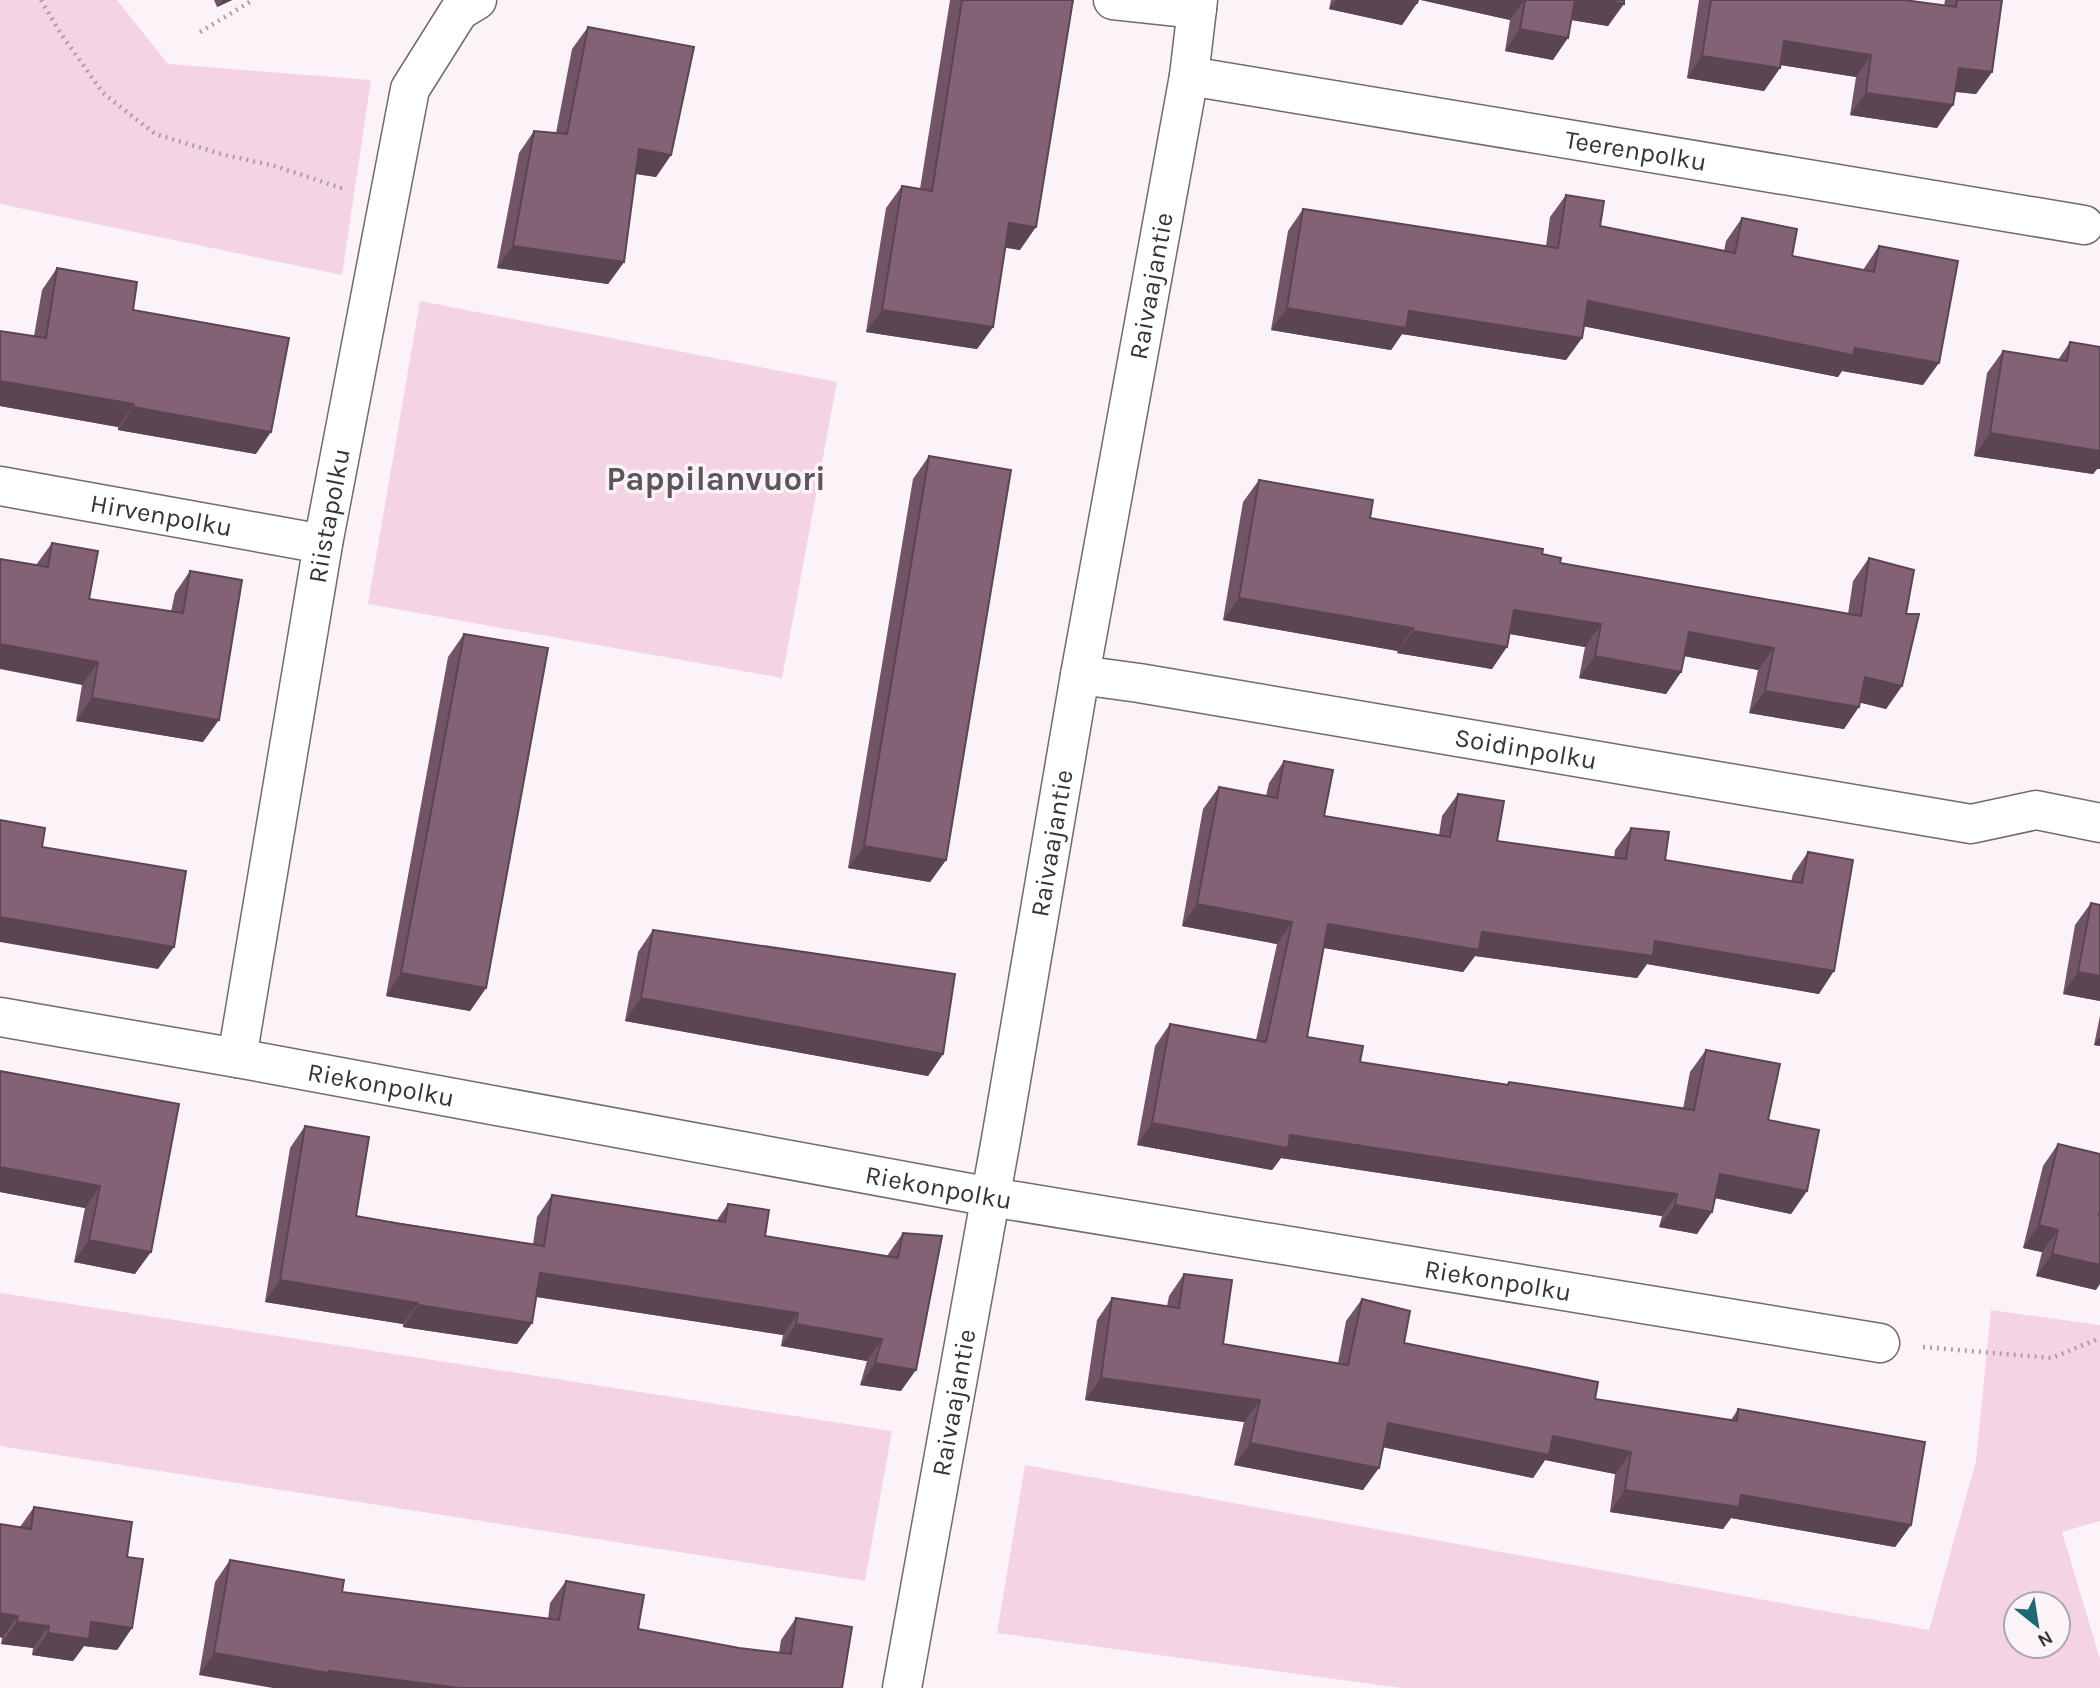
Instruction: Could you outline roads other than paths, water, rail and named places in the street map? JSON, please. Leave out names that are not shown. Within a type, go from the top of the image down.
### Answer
[{"type":"street","name":"Riistapolku","points":[[237,1058],[323,544],[410,89],[459,11],[477,0]]},
{"type":"street","points":[[1113,0],[1198,4]]},
{"type":"street","name":"Raivaajantie","points":[[902,1688],[1080,675],[1189,76],[1198,4]]},
{"type":"street","name":"Teerenpolku","points":[[1189,76],[2084,225]]},
{"type":"street","name":"Hirvenpolku","points":[[0,486],[323,544]]},
{"type":"street","name":"Soidinpolku","points":[[1080,675],[1971,824],[2036,810],[2100,823]]},
{"type":"street","name":"Riekonpolku","points":[[0,1017],[990,1197],[1880,1343]]},
{"type":"district","name":"Pappilanvuori","points":[[716,478]]}]
